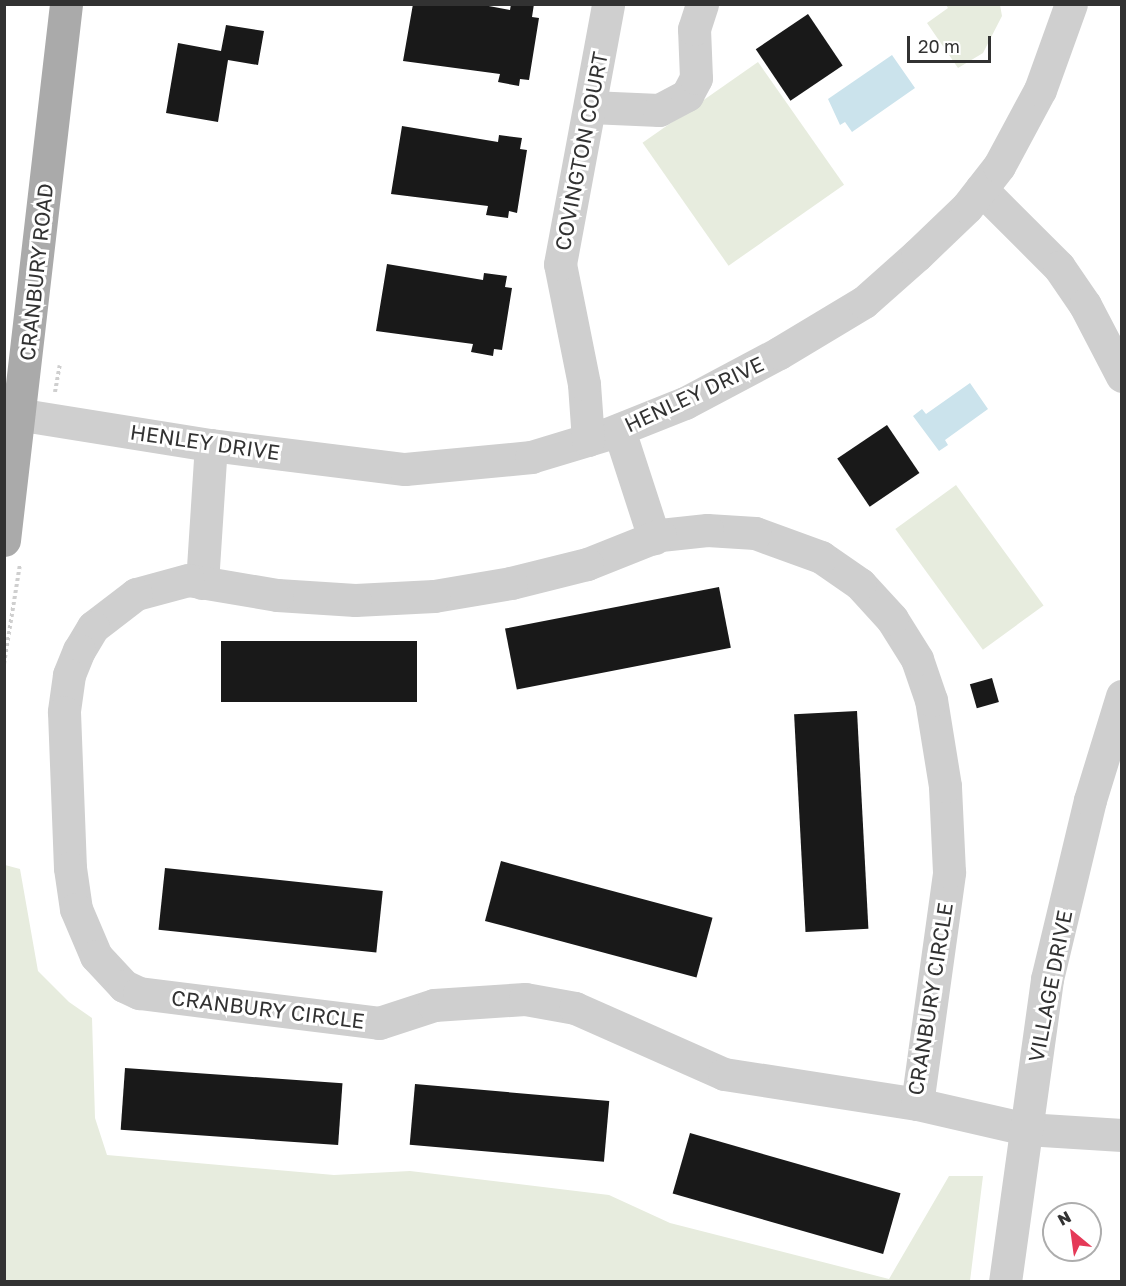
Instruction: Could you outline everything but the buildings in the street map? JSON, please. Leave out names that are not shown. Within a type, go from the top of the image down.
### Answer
[{"type":"main road","name":"CRANBURY ROAD","points":[[4,540],[12,413],[66,4]]},
{"type":"street","name":"COVINGTON COURT","points":[[588,440],[584,384],[560,264],[608,4]]},
{"type":"street","points":[[590,107],[659,110],[687,94],[696,78],[694,29],[702,4]]},
{"type":"street","name":"HENLEY DRIVE","points":[[12,413],[211,445],[405,469],[531,456],[619,429],[685,403],[864,302],[968,207],[999,166],[1040,90],[1071,4]]},
{"type":"street","points":[[981,189],[1059,267],[1085,305],[1122,376]]},
{"type":"street","points":[[619,429],[654,538]]},
{"type":"street","points":[[202,583],[211,445]]},
{"type":"street","name":"CRANBURY CIRCLE","points":[[731,531],[778,539],[821,557],[877,601],[917,659],[932,700],[945,786],[949,872],[917,1104],[724,1074],[575,1008],[525,999],[434,1005],[378,1023],[139,993],[123,986],[96,956],[76,909],[70,868],[64,712],[69,675],[93,627],[113,608],[161,584],[188,580],[202,583],[277,595],[333,598],[434,596],[511,584],[566,569],[654,538],[684,532],[731,531]]},
{"type":"street","name":"VILLAGE DRIVE","points":[[1005,1281],[1047,979],[1090,800],[1122,696]]},
{"type":"street","points":[[917,1104],[1026,1129],[1122,1136]]},
{"type":"shaded area","points":[[946,5],[1000,5],[1002,16],[983,53],[958,68],[927,23],[948,8]]},
{"type":"shaded area","points":[[758,62],[844,185],[729,266],[642,143]]},
{"type":"shaded area","points":[[956,485],[1044,606],[983,650],[895,529]]},
{"type":"shaded area","points":[[5,865],[20,869],[38,971],[69,1002],[92,1018],[95,1118],[107,1155],[334,1175],[410,1171],[609,1195],[670,1223],[889,1279],[949,1176],[983,1176],[970,1281],[5,1281]]},
{"type":"water","points":[[892,55],[915,88],[852,132],[845,122],[840,125],[828,99]]},
{"type":"water","points":[[970,383],[988,409],[945,440],[948,445],[939,451],[913,416],[922,409],[926,414]]}]
